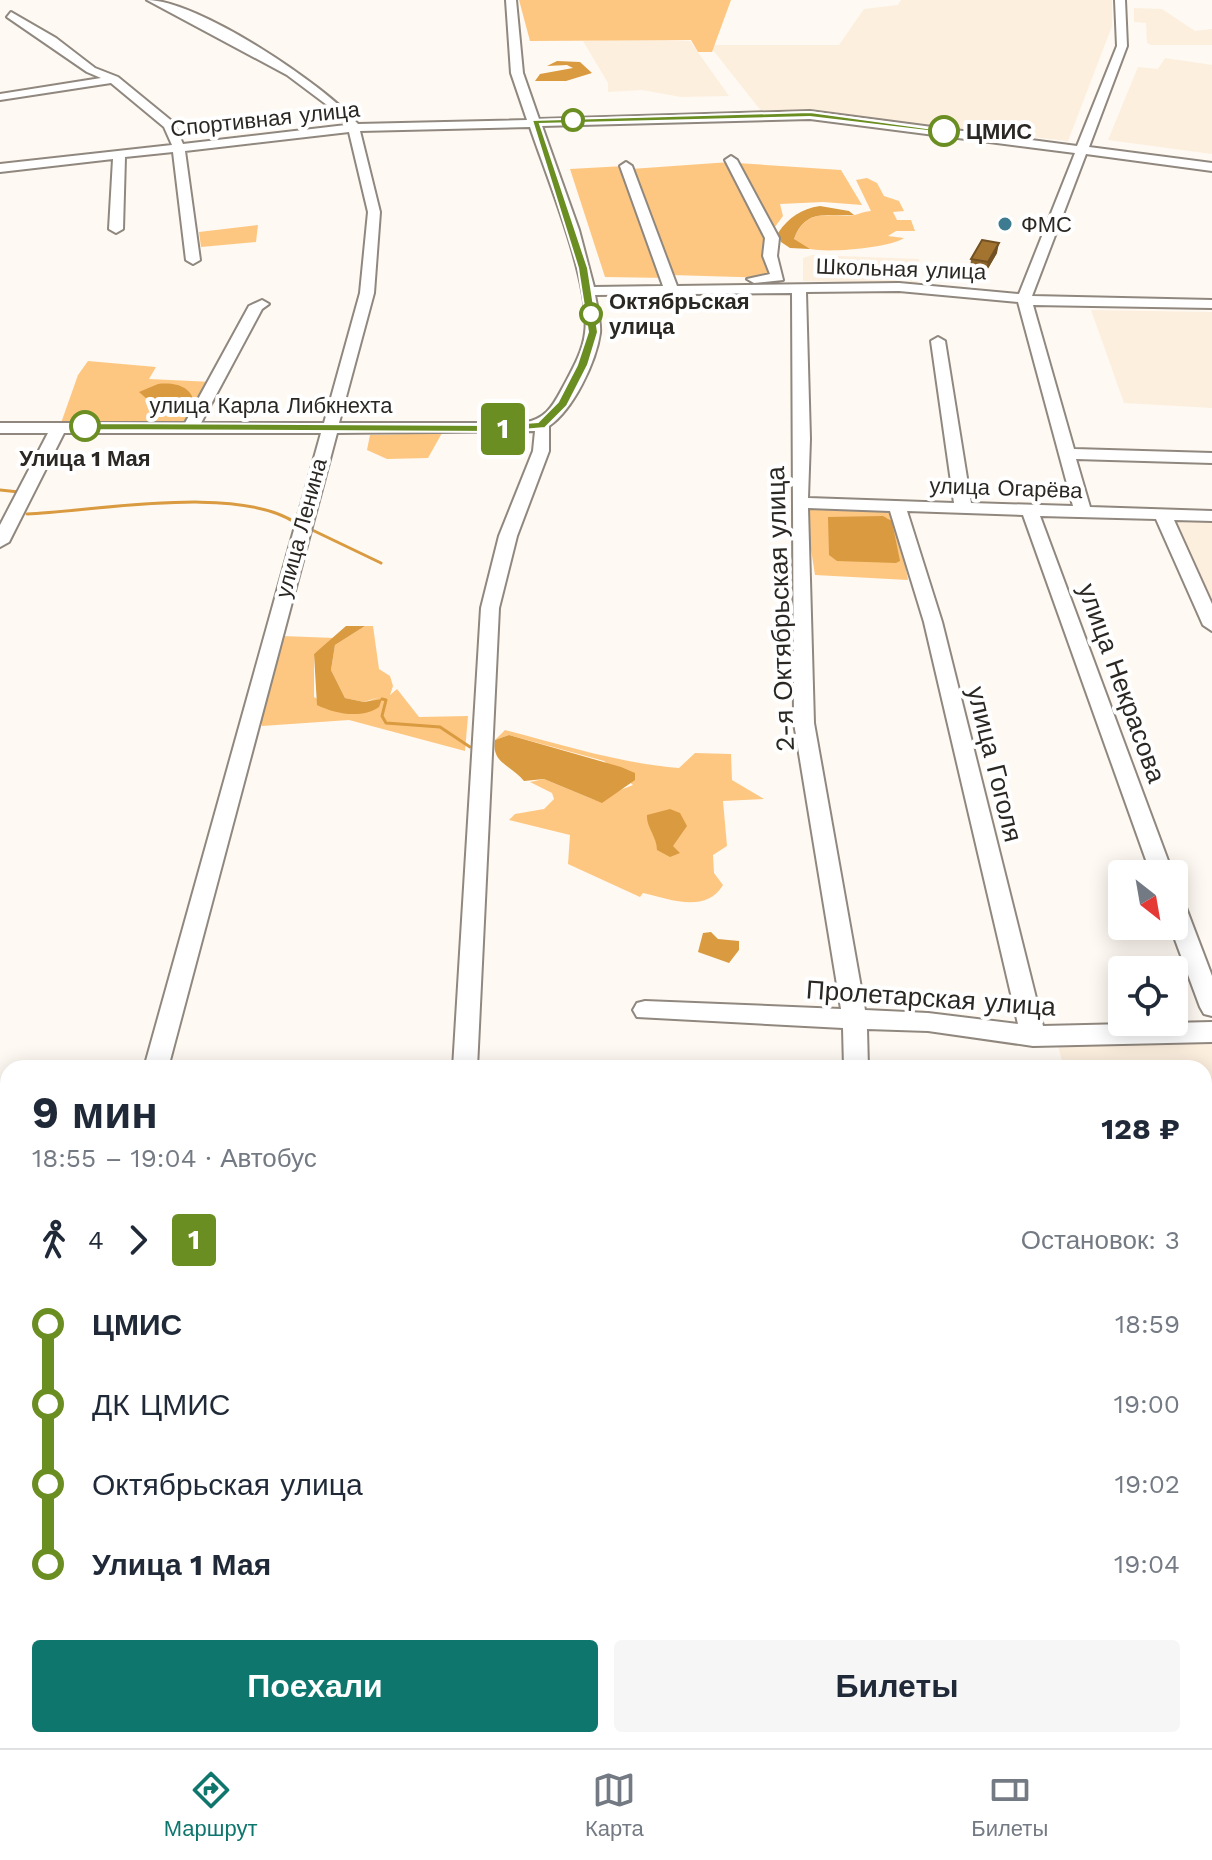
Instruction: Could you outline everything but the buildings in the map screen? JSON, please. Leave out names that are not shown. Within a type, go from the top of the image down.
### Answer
[{"type":"street","name":"улица Ленина","points":[[152,0],[204,22],[270,60],[347,116],[373,204],[374,247],[367,293],[328,427],[158,1060]]},
{"type":"street","points":[[465,1060],[490,608],[503,540],[541,452],[545,434],[541,425],[563,404],[591,343],[587,291],[566,208],[515,66],[511,0]]},
{"type":"street","points":[[1083,513],[1024,299],[1079,148],[1122,46],[1120,0]]},
{"type":"street","points":[[11,15],[52,40],[91,70],[114,79],[169,125],[179,148],[193,260]]},
{"type":"street","points":[[0,97],[114,79]]},
{"type":"street","name":"Спортивная улица","points":[[0,168],[353,128],[820,115],[1212,167]]},
{"type":"street","points":[[116,229],[119,155]]},
{"type":"street","points":[[626,166],[670,283],[778,277],[770,256],[772,238],[731,160]]},
{"type":"street","name":"Школьная улица","points":[[587,291],[670,283],[799,288],[918,287],[1024,299],[1212,304]]},
{"type":"street","name":"2-я Октябрьская улица","points":[[799,288],[802,439],[799,503],[804,723],[855,1019],[856,1060]]},
{"type":"street","points":[[191,427],[256,306],[262,304]]},
{"type":"street","points":[[938,341],[963,509]]},
{"type":"street","name":"улица Карла Либкнехта","points":[[0,428],[511,429],[541,425]]},
{"type":"street","points":[[0,542],[60,426]]},
{"type":"street","points":[[1068,454],[1212,458]]},
{"type":"street","name":"улица Огарёва","points":[[799,503],[1212,516]]},
{"type":"street","name":"улица Гоголя","points":[[897,507],[933,622],[1033,1036]]},
{"type":"street","name":"улица Некрасова","points":[[1030,511],[1157,860]]},
{"type":"street","points":[[1163,515],[1212,625]]},
{"type":"street","points":[[1187,940],[1212,1007]]},
{"type":"street","name":"Пролетарская улица","points":[[645,1010],[928,1022],[1033,1036],[1212,1032]]},
{"type":"shaded area","points":[[519,0],[731,0],[712,52],[698,52],[691,40],[530,41]]},
{"type":"shaded area","name":"ЦМИС","points":[[901,0],[1112,0],[1112,26],[1068,141],[802,112],[762,112],[709,45],[839,45],[864,9],[898,5]]},
{"type":"shaded area","points":[[1134,8],[1162,9],[1195,31],[1212,29],[1212,45],[1151,45],[1147,43],[1146,23],[1134,22]]},
{"type":"shaded area","points":[[583,41],[690,41],[729,96],[681,97],[642,90],[608,92],[608,83]]},
{"type":"shaded area","name":"ЦМИС","points":[[1165,58],[1212,65],[1212,154],[1108,140],[1138,67],[1158,69]]},
{"type":"shaded area","points":[[557,61],[580,62],[592,73],[566,81],[535,81],[540,74],[573,68],[567,65],[547,66]]},
{"type":"shaded area","points":[[730,162],[764,236],[776,275],[770,278],[671,275],[631,169]]},
{"type":"shaded area","points":[[737,163],[841,170],[862,205],[823,202],[780,204],[783,216],[772,231]]},
{"type":"shaded area","points":[[624,166],[668,278],[605,277],[570,169]]},
{"type":"shaded area","points":[[867,178],[877,183],[884,196],[899,201],[904,211],[893,212],[897,220],[911,220],[915,231],[896,231],[888,236],[904,238],[858,249],[810,249],[794,239],[809,219],[871,211],[856,180]]},
{"type":"shaded area","points":[[820,206],[849,211],[854,215],[819,216],[805,222],[794,239],[810,249],[790,248],[781,242],[778,233],[791,218]]},
{"type":"shaded area","points":[[258,225],[256,242],[201,247],[199,232]]},
{"type":"shaded area","points":[[812,255],[919,259],[917,284],[803,281],[803,258]]},
{"type":"shaded area","points":[[1091,310],[1212,312],[1212,408],[1124,403]]},
{"type":"shaded area","points":[[88,361],[156,367],[149,379],[213,382],[188,424],[61,423],[78,375]]},
{"type":"shaded area","points":[[158,384],[182,387],[191,394],[195,405],[175,413],[155,407],[164,399],[147,399],[139,392]]},
{"type":"shaded area","points":[[442,433],[428,458],[387,459],[367,450],[370,435]]},
{"type":"shaded area","points":[[809,507],[891,512],[897,520],[908,580],[815,575],[805,511]],"holes":[[[829,517],[887,518],[892,522],[899,560]]]},
{"type":"shaded area","points":[[883,516],[892,521],[900,561],[837,561],[829,555],[828,517]]},
{"type":"shaded area","points":[[1169,518],[1212,519],[1212,606]]},
{"type":"shaded area","points":[[346,626],[365,626],[335,645],[331,670],[345,698],[364,702],[382,699],[379,707],[365,713],[340,713],[317,705],[314,654]]},
{"type":"shaded area","points":[[365,626],[373,626],[379,669],[390,676],[393,686],[390,695],[397,689],[419,717],[468,716],[465,751],[349,720],[262,726],[260,718],[282,636],[335,638],[314,654],[314,697],[341,712],[379,697],[364,702],[345,698],[331,670],[335,645]]},
{"type":"shaded area","points":[[505,730],[657,766],[679,768],[695,753],[731,754],[732,780],[764,799],[723,801],[727,846],[713,855],[714,873],[723,885],[716,894],[697,902],[675,901],[643,893],[640,897],[568,864],[570,835],[509,820],[515,814],[544,809],[554,799],[552,793],[530,782],[544,779],[595,800],[633,785],[604,761],[509,735],[495,740]]},
{"type":"shaded area","points":[[509,735],[621,767],[635,773],[635,780],[602,803],[544,779],[524,781],[496,754],[495,740]]},
{"type":"shaded area","points":[[670,809],[680,813],[687,826],[673,846],[680,853],[670,857],[657,850],[647,815]]},
{"type":"shaded area","points":[[711,932],[718,939],[739,941],[739,950],[729,963],[698,952],[703,933]]},
{"type":"shaded area","points":[[1212,1038],[1212,1060],[1062,1060],[1057,1042]]},
{"type":"waterway","points":[[0,490],[19,492]]},
{"type":"waterway","points":[[27,514],[204,502],[271,511],[296,523]]},
{"type":"waterway","points":[[308,528],[381,563]]},
{"type":"waterway","points":[[382,699],[386,700],[382,716],[386,723],[440,727],[470,747]]},
{"type":"bus line","name":"1","points":[[85,426],[499,429],[541,425],[550,421],[563,404],[582,365],[593,332],[583,268],[553,168],[535,121],[810,115],[944,131]]},
{"type":"place","name":"ЦМИС","points":[[944,131]]},
{"type":"place","name":"ФМС","points":[[1005,224]]},
{"type":"place","name":"Октябрьская улица","points":[[591,314]]},
{"type":"place","name":"Улица 1 Мая","points":[[85,426]]}]
